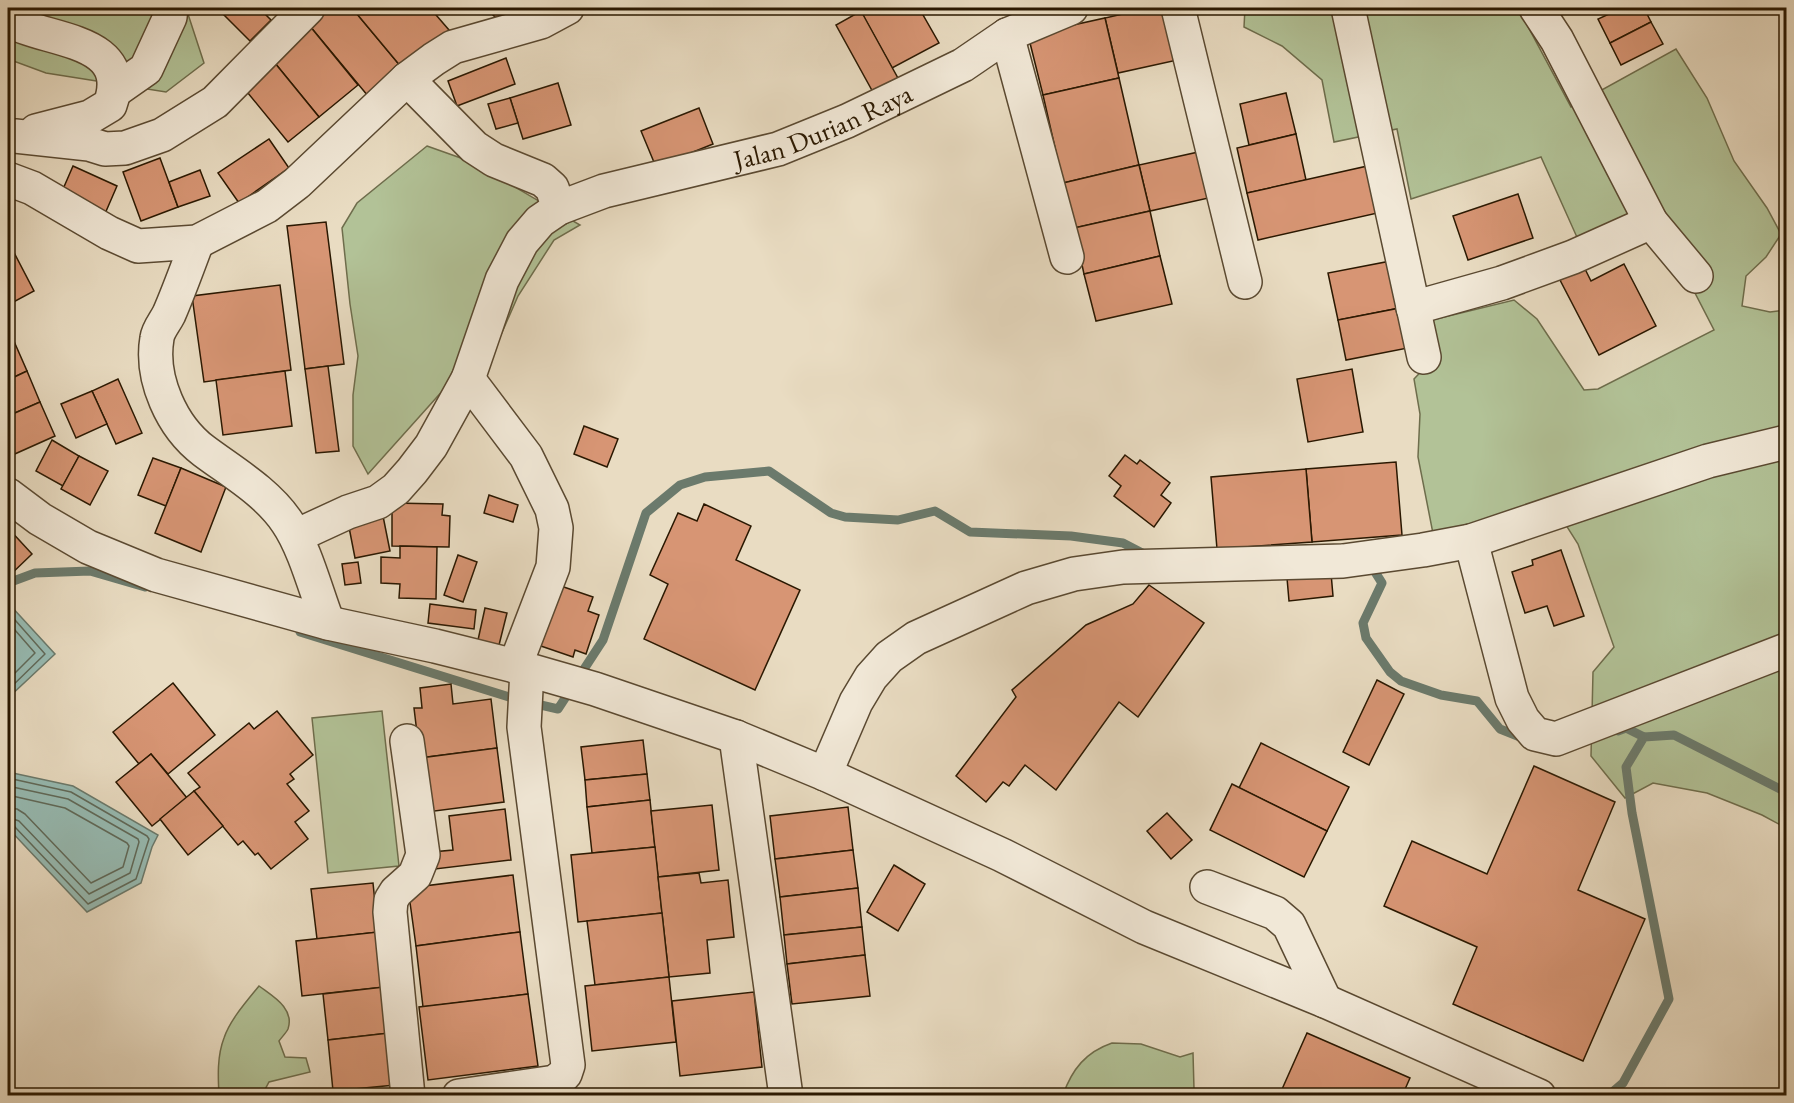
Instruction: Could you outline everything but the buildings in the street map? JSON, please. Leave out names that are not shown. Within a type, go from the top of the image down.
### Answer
[{"type":"street","points":[[116,90],[146,69],[170,17],[171,8]]},
{"type":"street","points":[[11,135],[89,144],[105,149],[125,148],[162,135],[215,102],[308,8]]},
{"type":"street","points":[[8,179],[32,188],[109,233],[138,246],[197,242],[267,206],[297,183],[407,79],[453,47],[541,22],[567,8]]},
{"type":"street","name":"Jalan Durian Raya","points":[[296,536],[348,512],[378,502],[396,489],[431,446],[468,379],[502,280],[522,242],[540,221],[559,207],[604,191],[778,149],[847,121],[952,70],[1007,35],[1071,8]]},
{"type":"street","points":[[1178,8],[1245,282]]},
{"type":"street","points":[[1348,8],[1424,357]]},
{"type":"street","points":[[1536,8],[1557,40],[1651,222],[1696,276]]},
{"type":"street","points":[[8,20],[20,27],[68,38],[99,54],[114,70],[116,90],[110,105],[90,117],[11,135]]},
{"type":"street","points":[[1007,35],[1067,257]]},
{"type":"street","points":[[407,79],[474,147],[494,160],[543,180],[552,188],[559,207]]},
{"type":"street","points":[[1413,308],[1533,272],[1651,222]]},
{"type":"street","points":[[197,242],[157,337],[156,366],[164,395],[177,424],[198,446],[264,497],[286,520],[296,536],[328,623]]},
{"type":"street","points":[[459,1095],[555,1082],[565,1074],[568,1065],[524,727],[522,676],[553,567],[556,528],[552,509],[526,456],[468,379]]},
{"type":"street","points":[[825,774],[856,702],[871,677],[889,657],[916,638],[1026,588],[1074,574],[1123,567],[1342,561],[1471,541],[1708,461],[1786,442]]},
{"type":"street","points":[[8,495],[40,519],[88,547],[156,575],[328,623],[435,646],[522,676],[561,680],[595,689],[736,737],[825,774],[1002,855],[1144,927],[1325,1001],[1539,1095]]},
{"type":"street","points":[[1471,541],[1512,698],[1523,720],[1535,734],[1556,739],[1786,650]]},
{"type":"street","points":[[736,737],[786,1095]]},
{"type":"street","points":[[407,741],[423,855],[415,875],[396,892],[391,900],[390,912],[408,1095]]},
{"type":"street","points":[[1208,887],[1275,912],[1289,925],[1325,1001]]},
{"type":"green space","points":[[8,8],[186,8],[204,63],[166,92],[46,73],[8,59]]},
{"type":"green space","points":[[1245,8],[1518,8],[1571,107],[1676,49],[1707,98],[1734,161],[1767,208],[1781,234],[1766,257],[1746,276],[1742,306],[1770,312],[1786,310],[1786,828],[1762,815],[1707,793],[1653,783],[1625,798],[1591,756],[1593,672],[1614,647],[1578,544],[1566,525],[1438,559],[1418,457],[1420,414],[1414,379],[1433,359],[1428,321],[1514,300],[1537,319],[1584,390],[1598,389],[1714,330],[1661,227],[1580,244],[1541,157],[1411,199],[1397,129],[1334,142],[1322,80],[1282,46],[1244,27]]},
{"type":"green space","points":[[427,146],[472,162],[580,225],[554,240],[518,296],[482,378],[446,387],[368,474],[353,446],[353,395],[358,356],[342,228],[357,203]]},
{"type":"green space","points":[[382,711],[399,866],[328,873],[312,718]]},
{"type":"green space","points":[[259,986],[281,1003],[288,1015],[288,1029],[279,1041],[285,1057],[306,1058],[310,1072],[269,1082],[262,1095],[219,1095],[219,1059],[224,1038],[234,1018]]},
{"type":"green space","points":[[1112,1043],[1141,1044],[1180,1057],[1193,1053],[1194,1089],[1188,1095],[1063,1095],[1071,1077],[1081,1063],[1095,1051]]},
{"type":"water","points":[[10,605],[55,654],[8,698],[8,608]]},
{"type":"water","points":[[8,772],[73,786],[158,835],[141,883],[87,912],[8,828]]},
{"type":"waterway","points":[[532,703],[558,709],[603,640],[646,513],[680,485],[705,477],[769,471],[831,513],[845,517],[898,520],[935,511],[970,532],[1071,536],[1123,543],[1146,555]]},
{"type":"waterway","points":[[1370,564],[1382,583],[1363,623],[1366,638],[1390,672],[1401,681],[1441,695],[1477,701],[1500,729],[1525,739]]},
{"type":"waterway","points":[[8,583],[35,573],[90,571],[145,587]]},
{"type":"waterway","points":[[300,632],[519,700]]},
{"type":"waterway","points":[[1618,731],[1626,728],[1644,737]]},
{"type":"waterway","points":[[1608,1096],[1623,1083],[1669,999],[1632,813],[1626,767],[1644,737],[1674,735],[1786,792]]}]
